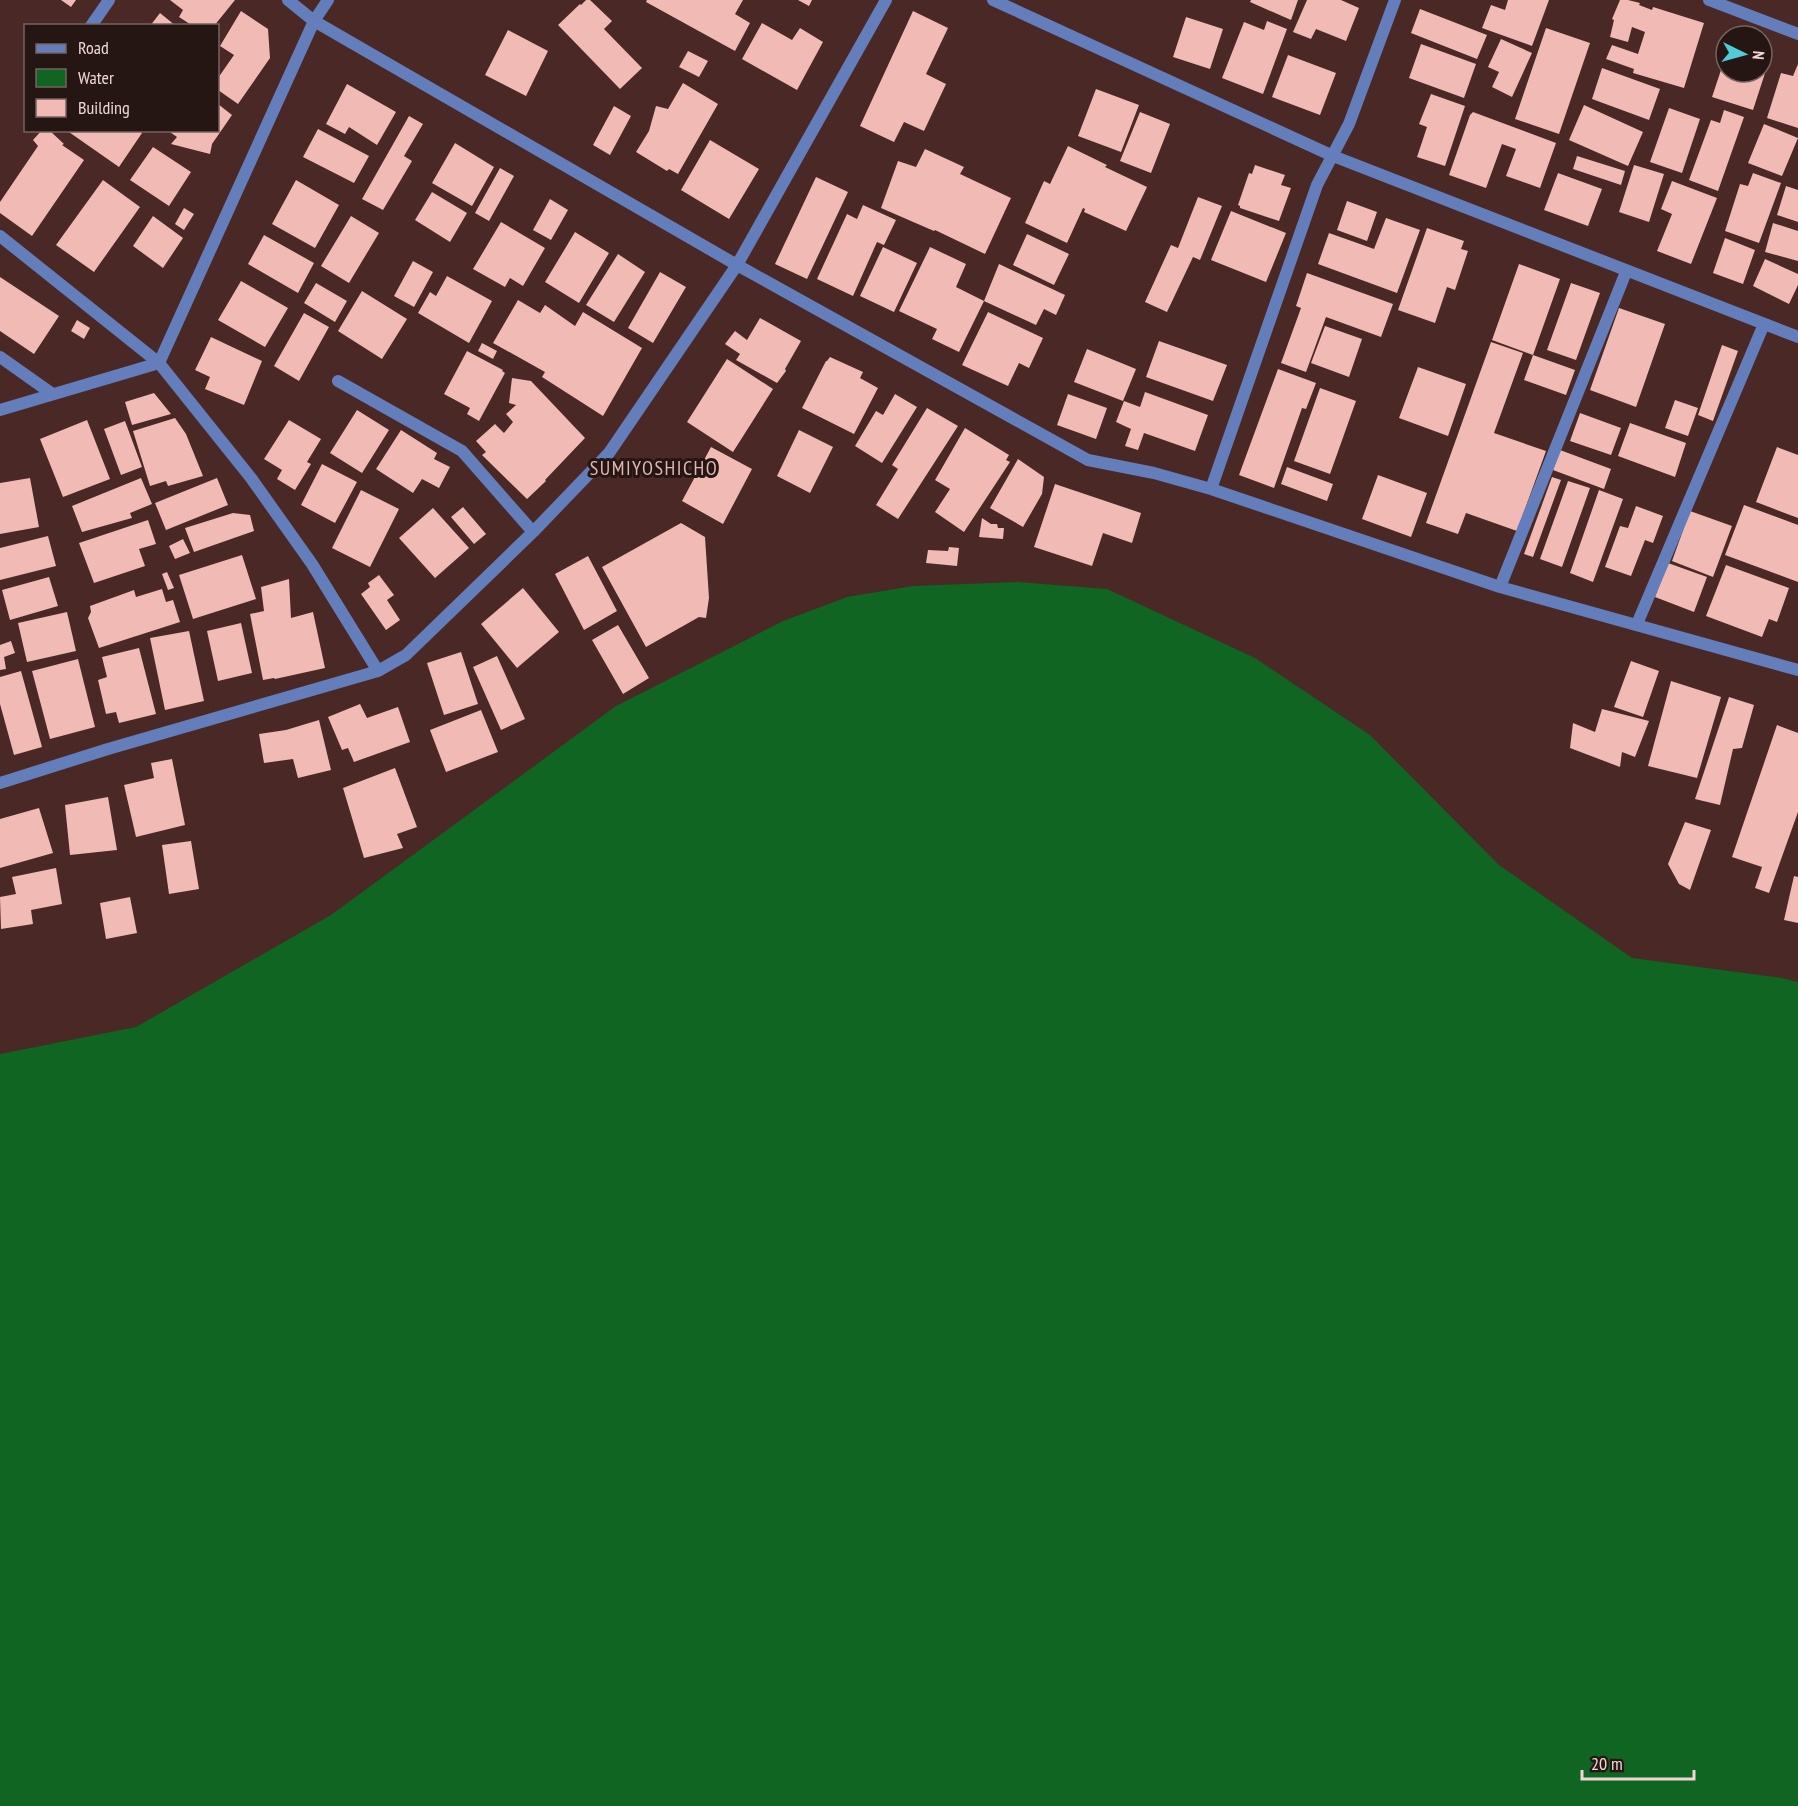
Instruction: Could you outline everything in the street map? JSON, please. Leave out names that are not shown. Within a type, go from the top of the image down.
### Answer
[{"type":"street","points":[[92,24],[109,0]]},
{"type":"street","points":[[288,0],[314,21],[737,265],[1088,460],[1154,473],[1211,489],[1500,587],[1798,670]]},
{"type":"street","points":[[159,363],[314,21],[328,0]]},
{"type":"street","points":[[0,783],[108,749],[378,671],[406,655],[533,532],[609,453],[737,265],[886,0]]},
{"type":"street","points":[[993,0],[1333,156],[1626,272],[1798,337]]},
{"type":"street","points":[[1211,489],[1317,185],[1349,124],[1395,0]]},
{"type":"street","points":[[1709,0],[1798,34]]},
{"type":"street","points":[[0,236],[159,363],[252,478],[312,564],[378,671]]},
{"type":"street","points":[[1500,587],[1626,272]]},
{"type":"street","points":[[1637,624],[1764,324]]},
{"type":"street","points":[[0,357],[51,393]]},
{"type":"street","points":[[0,410],[51,393],[159,363]]},
{"type":"street","points":[[338,381],[462,451],[533,532]]},
{"type":"water","points":[[1018,582],[1107,589],[1255,658],[1370,735],[1499,865],[1632,958],[1798,982],[1798,1806],[0,1806],[0,1054],[136,1027],[331,915],[616,706],[783,621],[847,597],[913,586]]},
{"type":"building","points":[[61,0],[76,0],[71,7]]},
{"type":"building","points":[[170,0],[235,0],[216,24],[190,24],[179,17],[183,10]]},
{"type":"building","points":[[586,0],[590,0],[612,21],[604,29],[642,68],[620,89],[558,25]]},
{"type":"building","points":[[647,0],[743,0],[735,14],[750,23],[735,51],[646,2]]},
{"type":"building","points":[[798,0],[812,0],[809,6]]},
{"type":"building","points":[[1251,0],[1298,0],[1291,20],[1250,2]]},
{"type":"building","points":[[1307,0],[1341,0],[1359,8],[1346,41],[1316,29],[1311,39],[1293,32]]},
{"type":"building","points":[[1508,0],[1549,0],[1532,46],[1482,28],[1491,5],[1505,10]]},
{"type":"building","points":[[1620,0],[1640,3],[1639,5],[1652,10],[1653,7],[1704,23],[1684,88],[1633,73],[1634,69],[1606,59],[1612,45],[1638,54],[1645,32],[1632,27],[1628,42],[1610,37],[1614,20],[1612,19]]},
{"type":"building","points":[[1420,9],[1487,35],[1477,59],[1411,33]]},
{"type":"building","points":[[241,11],[268,29],[270,58],[238,104],[219,91],[219,77],[234,55],[220,46]]},
{"type":"building","points":[[913,11],[948,28],[926,74],[946,84],[924,131],[904,122],[894,142],[860,126]]},
{"type":"building","points":[[160,13],[174,24],[152,24]]},
{"type":"building","points":[[1186,17],[1223,29],[1210,69],[1173,57]]},
{"type":"building","points":[[1267,21],[1287,29],[1263,94],[1222,78],[1244,22],[1264,30]]},
{"type":"building","points":[[762,23],[792,40],[800,28],[823,42],[797,90],[742,59]]},
{"type":"building","points":[[1546,28],[1590,43],[1559,134],[1515,119]]},
{"type":"building","points":[[508,30],[548,51],[526,96],[485,75]]},
{"type":"building","points":[[1501,39],[1532,53],[1512,97],[1492,87],[1499,72],[1488,67]]},
{"type":"building","points":[[1421,44],[1476,64],[1464,98],[1409,78]]},
{"type":"building","points":[[688,51],[708,61],[699,77],[679,67]]},
{"type":"building","points":[[1288,55],[1336,73],[1320,115],[1272,97]]},
{"type":"building","points":[[1798,64],[1798,128],[1767,118],[1781,73],[1793,76]]},
{"type":"building","points":[[1602,68],[1660,89],[1649,120],[1592,99]]},
{"type":"building","points":[[683,83],[718,104],[678,174],[669,169],[667,171],[636,152],[649,131],[656,106],[668,109]]},
{"type":"building","points":[[347,84],[396,112],[377,145],[349,127],[345,134],[326,124]]},
{"type":"building","points":[[1716,84],[1761,84],[1753,110],[1712,97]]},
{"type":"building","points":[[1096,89],[1139,105],[1121,152],[1078,136]]},
{"type":"building","points":[[1431,94],[1465,106],[1445,166],[1417,157],[1427,127],[1419,124]]},
{"type":"building","points":[[219,105],[232,115],[212,144],[210,154],[171,144],[177,137],[170,132],[219,132]]},
{"type":"building","points":[[1584,105],[1643,132],[1628,166],[1569,140]]},
{"type":"building","points":[[614,106],[631,116],[610,155],[593,145]]},
{"type":"building","points":[[1669,108],[1700,119],[1682,173],[1650,162]]},
{"type":"building","points":[[1724,110],[1744,117],[1718,191],[1689,180],[1711,120],[1720,123]]},
{"type":"building","points":[[1140,112],[1170,124],[1151,173],[1120,161]]},
{"type":"building","points":[[1473,112],[1556,143],[1540,188],[1506,176],[1516,149],[1502,144],[1486,188],[1449,175]]},
{"type":"building","points":[[409,116],[423,124],[404,156],[412,161],[383,210],[362,199]]},
{"type":"building","points":[[1764,124],[1798,138],[1782,176],[1748,163]]},
{"type":"building","points":[[318,129],[369,156],[354,183],[303,157]]},
{"type":"building","points":[[40,132],[51,132],[64,144],[62,145],[84,160],[32,236],[0,213],[0,202],[38,146],[33,140]]},
{"type":"building","points":[[69,132],[141,132],[119,167]]},
{"type":"building","points":[[710,140],[759,169],[729,219],[681,190]]},
{"type":"building","points":[[455,143],[494,167],[472,206],[432,183]]},
{"type":"building","points":[[1068,146],[1147,187],[1126,231],[1084,212],[1083,208],[1067,243],[1025,223],[1044,181],[1050,184]]},
{"type":"building","points":[[153,147],[191,172],[169,206],[130,180]]},
{"type":"building","points":[[925,149],[964,167],[960,174],[1011,198],[985,254],[881,208],[898,161],[916,167]]},
{"type":"building","points":[[1577,156],[1625,171],[1621,185],[1573,169]]},
{"type":"building","points":[[1255,165],[1285,175],[1281,185],[1291,188],[1279,221],[1240,208],[1238,205],[1249,173],[1252,174]]},
{"type":"building","points":[[1634,165],[1664,174],[1649,222],[1619,212]]},
{"type":"building","points":[[500,168],[514,176],[489,221],[475,213]]},
{"type":"building","points":[[1558,173],[1602,189],[1588,226],[1544,210]]},
{"type":"building","points":[[1753,173],[1781,183],[1759,243],[1725,231],[1740,184],[1748,186]]},
{"type":"building","points":[[816,177],[848,192],[807,279],[775,264]]},
{"type":"building","points":[[103,180],[140,207],[94,272],[56,245]]},
{"type":"building","points":[[296,180],[339,205],[315,248],[272,224]]},
{"type":"building","points":[[1672,181],[1717,198],[1691,264],[1657,251],[1672,214],[1661,209]]},
{"type":"building","points":[[1786,186],[1798,190],[1798,222],[1777,215]]},
{"type":"building","points":[[432,192],[467,213],[450,242],[415,220]]},
{"type":"building","points":[[1198,197],[1222,206],[1200,260],[1193,257],[1167,312],[1145,302],[1171,245],[1178,248]]},
{"type":"building","points":[[550,199],[568,210],[551,240],[533,230]]},
{"type":"building","points":[[1347,201],[1377,212],[1367,241],[1337,230]]},
{"type":"building","points":[[863,205],[896,220],[884,245],[877,242],[853,296],[817,279],[847,214],[857,219]]},
{"type":"building","points":[[184,208],[194,214],[184,230],[175,224]]},
{"type":"building","points":[[1231,211],[1286,233],[1266,282],[1211,260]]},
{"type":"building","points":[[153,216],[183,238],[163,268],[133,246]]},
{"type":"building","points":[[351,216],[379,233],[349,283],[321,266]]},
{"type":"building","points":[[1386,218],[1420,230],[1397,293],[1318,264],[1329,233],[1374,249]]},
{"type":"building","points":[[501,222],[545,248],[523,286],[510,278],[505,287],[473,269]]},
{"type":"building","points":[[1773,223],[1798,231],[1798,261],[1765,252]]},
{"type":"building","points":[[1427,228],[1464,241],[1461,249],[1468,251],[1455,290],[1447,287],[1435,323],[1398,310]]},
{"type":"building","points":[[575,232],[609,253],[579,303],[545,282]]},
{"type":"building","points":[[1027,234],[1069,254],[1054,285],[1013,265]]},
{"type":"building","points":[[264,235],[314,263],[298,293],[248,264]]},
{"type":"building","points":[[1725,238],[1755,250],[1743,284],[1713,273]]},
{"type":"building","points":[[883,247],[917,263],[894,312],[860,296]]},
{"type":"building","points":[[930,247],[966,264],[956,287],[984,301],[959,352],[932,339],[937,329],[899,311]]},
{"type":"building","points":[[618,254],[645,272],[614,322],[586,305]]},
{"type":"building","points":[[1765,259],[1798,274],[1798,285],[1789,304],[1753,286]]},
{"type":"building","points":[[413,261],[433,272],[414,307],[394,296]]},
{"type":"building","points":[[999,264],[1065,295],[1056,315],[1044,309],[1036,325],[984,301]]},
{"type":"building","points":[[1519,264],[1560,279],[1533,355],[1492,340]]},
{"type":"building","points":[[660,272],[686,287],[653,343],[628,328]]},
{"type":"building","points":[[1307,273],[1393,304],[1381,337],[1326,317],[1306,372],[1281,363],[1301,308],[1296,306]]},
{"type":"building","points":[[447,276],[492,301],[469,343],[418,313],[430,292],[436,296]]},
{"type":"building","points":[[0,277],[59,316],[34,354],[0,331]]},
{"type":"building","points":[[241,281],[288,308],[265,347],[218,320]]},
{"type":"building","points":[[316,283],[347,301],[335,322],[304,303]]},
{"type":"building","points":[[1571,283],[1600,293],[1576,360],[1547,350]]},
{"type":"building","points":[[362,291],[407,319],[382,359],[338,331]]},
{"type":"building","points":[[518,300],[540,313],[545,305],[575,326],[583,312],[642,348],[603,416],[542,377],[545,372],[493,343]]},
{"type":"building","points":[[1619,308],[1665,324],[1636,407],[1590,390]]},
{"type":"building","points":[[988,312],[1043,338],[1029,368],[1019,363],[1008,386],[962,365]]},
{"type":"building","points":[[304,313],[329,327],[299,381],[274,366]]},
{"type":"building","points":[[760,318],[801,341],[786,371],[777,383],[736,360],[740,354],[725,344],[735,331],[747,340]]},
{"type":"building","points":[[77,320],[90,328],[84,339],[71,331]]},
{"type":"building","points":[[1325,326],[1362,339],[1349,377],[1311,363]]},
{"type":"building","points":[[211,337],[262,361],[244,405],[205,389],[210,377],[195,370]]},
{"type":"building","points":[[1159,341],[1227,365],[1213,401],[1146,377]]},
{"type":"building","points":[[1491,342],[1523,353],[1494,433],[1546,451],[1517,531],[1466,513],[1458,534],[1426,523]]},
{"type":"building","points":[[482,343],[497,351],[493,359],[478,351]]},
{"type":"building","points":[[1722,345],[1738,351],[1713,421],[1698,415]]},
{"type":"building","points":[[1087,349],[1136,369],[1123,401],[1074,382]]},
{"type":"building","points":[[467,351],[505,373],[479,421],[467,414],[470,408],[444,394]]},
{"type":"building","points":[[1533,355],[1575,370],[1566,395],[1524,380]]},
{"type":"building","points":[[830,357],[863,372],[860,378],[878,388],[854,434],[802,408]]},
{"type":"building","points":[[727,359],[773,389],[733,452],[687,422]]},
{"type":"building","points":[[1418,367],[1466,384],[1448,436],[1399,418]]},
{"type":"building","points":[[1278,369],[1316,383],[1306,409],[1302,408],[1274,488],[1239,475]]},
{"type":"building","points":[[512,378],[531,381],[585,438],[527,499],[482,455],[486,452],[476,441],[495,424],[504,433],[513,422],[506,414],[516,405],[509,403]]},
{"type":"building","points":[[1320,388],[1356,401],[1330,474],[1294,461]]},
{"type":"building","points":[[1145,392],[1208,415],[1195,451],[1144,433],[1138,450],[1125,446],[1131,429],[1116,422],[1124,401],[1140,407]]},
{"type":"building","points":[[154,393],[171,414],[132,425],[125,402]]},
{"type":"building","points":[[895,394],[917,407],[882,463],[855,446],[876,411],[883,415]]},
{"type":"building","points":[[1068,394],[1107,408],[1096,439],[1057,425]]},
{"type":"building","points":[[1675,400],[1698,408],[1688,436],[1665,428]]},
{"type":"building","points":[[927,408],[958,426],[898,519],[876,505],[898,469],[892,465]]},
{"type":"building","points":[[357,410],[389,430],[362,473],[330,453]]},
{"type":"building","points":[[1580,413],[1621,428],[1611,455],[1570,441]]},
{"type":"building","points":[[175,418],[186,434],[203,476],[168,486],[166,481],[150,486],[133,431]]},
{"type":"building","points":[[87,420],[110,479],[63,497],[40,439]]},
{"type":"building","points":[[289,420],[321,439],[307,462],[311,464],[295,490],[277,479],[282,470],[264,459]]},
{"type":"building","points":[[125,421],[142,467],[121,475],[104,429]]},
{"type":"building","points":[[1630,423],[1686,443],[1675,477],[1618,456]]},
{"type":"building","points":[[965,428],[1009,455],[1006,460],[1010,462],[964,532],[935,512],[950,489],[935,480]]},
{"type":"building","points":[[401,430],[437,453],[434,459],[450,467],[439,488],[422,479],[413,493],[376,469]]},
{"type":"building","points":[[799,430],[833,447],[810,493],[777,476]]},
{"type":"building","points":[[711,447],[752,469],[723,524],[682,501]]},
{"type":"building","points":[[1777,447],[1798,455],[1798,518],[1756,502]]},
{"type":"building","points":[[1560,450],[1611,469],[1604,489],[1553,470]]},
{"type":"building","points":[[1018,459],[1044,477],[1042,494],[1023,527],[990,508]]},
{"type":"building","points":[[322,464],[357,482],[335,523],[301,505]]},
{"type":"building","points":[[1287,467],[1333,484],[1327,501],[1281,484]]},
{"type":"building","points":[[1378,475],[1427,493],[1411,537],[1362,519]]},
{"type":"building","points":[[1552,477],[1561,480],[1533,557],[1524,554]]},
{"type":"building","points":[[30,478],[39,527],[0,534],[0,483]]},
{"type":"building","points":[[141,478],[152,504],[130,513],[132,518],[82,532],[72,506]]},
{"type":"building","points":[[217,478],[228,505],[166,530],[155,503]]},
{"type":"building","points":[[1568,481],[1590,488],[1562,567],[1540,559]]},
{"type":"building","points":[[1055,484],[1141,513],[1132,543],[1103,533],[1092,566],[1034,547]]},
{"type":"building","points":[[361,490],[399,509],[370,567],[332,548]]},
{"type":"building","points":[[1599,490],[1623,499],[1593,582],[1570,573]]},
{"type":"building","points":[[1744,505],[1798,525],[1798,582],[1725,555]]},
{"type":"building","points":[[1636,506],[1663,516],[1653,543],[1645,540],[1631,576],[1605,567],[1620,526],[1628,528]]},
{"type":"building","points":[[463,507],[486,534],[474,544],[451,517]]},
{"type":"building","points":[[433,508],[469,548],[435,578],[399,538]]},
{"type":"building","points":[[1690,511],[1732,526],[1713,577],[1672,561]]},
{"type":"building","points":[[233,513],[250,515],[254,531],[194,552],[185,528]]},
{"type":"building","points":[[982,518],[991,524],[997,524],[998,528],[1004,528],[1003,539],[979,537]]},
{"type":"building","points":[[148,520],[156,544],[139,549],[145,566],[94,583],[79,543]]},
{"type":"building","points":[[681,523],[705,537],[709,598],[706,618],[699,617],[646,647],[602,567]]},
{"type":"building","points":[[48,536],[56,566],[0,580],[0,548]]},
{"type":"building","points":[[183,539],[190,553],[175,559],[169,546]]},
{"type":"building","points":[[949,547],[959,548],[957,566],[926,563],[928,550],[948,551]]},
{"type":"building","points":[[242,555],[256,599],[193,619],[179,575]]},
{"type":"building","points":[[588,556],[617,611],[584,630],[555,574]]},
{"type":"building","points":[[1668,563],[1707,577],[1694,612],[1655,597]]},
{"type":"building","points":[[1726,565],[1789,588],[1777,622],[1769,619],[1762,637],[1706,616]]},
{"type":"building","points":[[167,572],[174,588],[168,590],[162,574]]},
{"type":"building","points":[[379,575],[394,595],[387,600],[400,620],[386,630],[361,594],[370,587],[368,583]]},
{"type":"building","points":[[49,577],[58,606],[10,620],[2,590]]},
{"type":"building","points":[[289,579],[291,618],[313,612],[325,668],[263,680],[250,614],[264,611],[261,587]]},
{"type":"building","points":[[523,588],[559,632],[517,668],[481,624]]},
{"type":"building","points":[[162,589],[166,602],[173,600],[180,622],[99,648],[88,618],[91,612],[90,606],[134,590],[136,597]]},
{"type":"building","points":[[67,612],[76,651],[27,662],[18,623]]},
{"type":"building","points":[[241,623],[252,673],[218,681],[207,631]]},
{"type":"building","points":[[618,625],[649,678],[623,694],[592,640]]},
{"type":"building","points":[[189,631],[204,701],[165,710],[150,638]]},
{"type":"building","points":[[11,641],[15,653],[4,657],[6,669],[0,670],[0,645]]},
{"type":"building","points":[[139,648],[156,714],[119,723],[116,712],[106,714],[98,680],[107,677],[102,657]]},
{"type":"building","points":[[461,652],[478,704],[444,715],[427,663]]},
{"type":"building","points":[[497,656],[525,719],[501,730],[473,667]]},
{"type":"building","points":[[78,659],[95,727],[50,739],[32,671]]},
{"type":"building","points":[[1631,661],[1659,671],[1643,717],[1614,707]]},
{"type":"building","points":[[21,671],[42,747],[14,755],[0,704],[0,677]]},
{"type":"building","points":[[1671,681],[1721,697],[1697,778],[1648,766]]},
{"type":"building","points":[[1729,697],[1754,705],[1742,748],[1733,749],[1720,805],[1695,799]]},
{"type":"building","points":[[360,704],[367,718],[398,707],[410,742],[354,762],[348,748],[342,750],[328,717]]},
{"type":"building","points":[[1602,709],[1649,721],[1635,757],[1622,752],[1620,767],[1570,748],[1573,723],[1595,732]]},
{"type":"building","points":[[481,710],[498,752],[446,772],[430,730]]},
{"type":"building","points":[[319,720],[331,770],[298,778],[293,759],[264,763],[259,734],[286,730]]},
{"type":"building","points":[[1777,725],[1798,733],[1798,812],[1769,893],[1755,888],[1762,867],[1732,857]]},
{"type":"building","points":[[172,759],[185,825],[136,837],[124,785],[154,778],[151,763]]},
{"type":"building","points":[[395,768],[417,827],[397,834],[403,848],[364,858],[343,788]]},
{"type":"building","points":[[108,797],[117,850],[70,855],[65,805]]},
{"type":"building","points":[[39,808],[53,853],[0,868],[0,819]]},
{"type":"building","points":[[1685,822],[1711,830],[1690,890],[1679,884],[1668,864]]},
{"type":"building","points":[[191,841],[199,889],[169,894],[162,845]]},
{"type":"building","points":[[56,868],[62,904],[31,910],[33,924],[1,929],[0,897],[16,894],[12,877]]},
{"type":"building","points":[[1794,876],[1798,877],[1798,923],[1784,920]]},
{"type":"building","points":[[130,897],[137,933],[106,939],[100,903]]},
{"type":"district","name":"SUMIYOSHICHO","points":[[654,468]]}]
